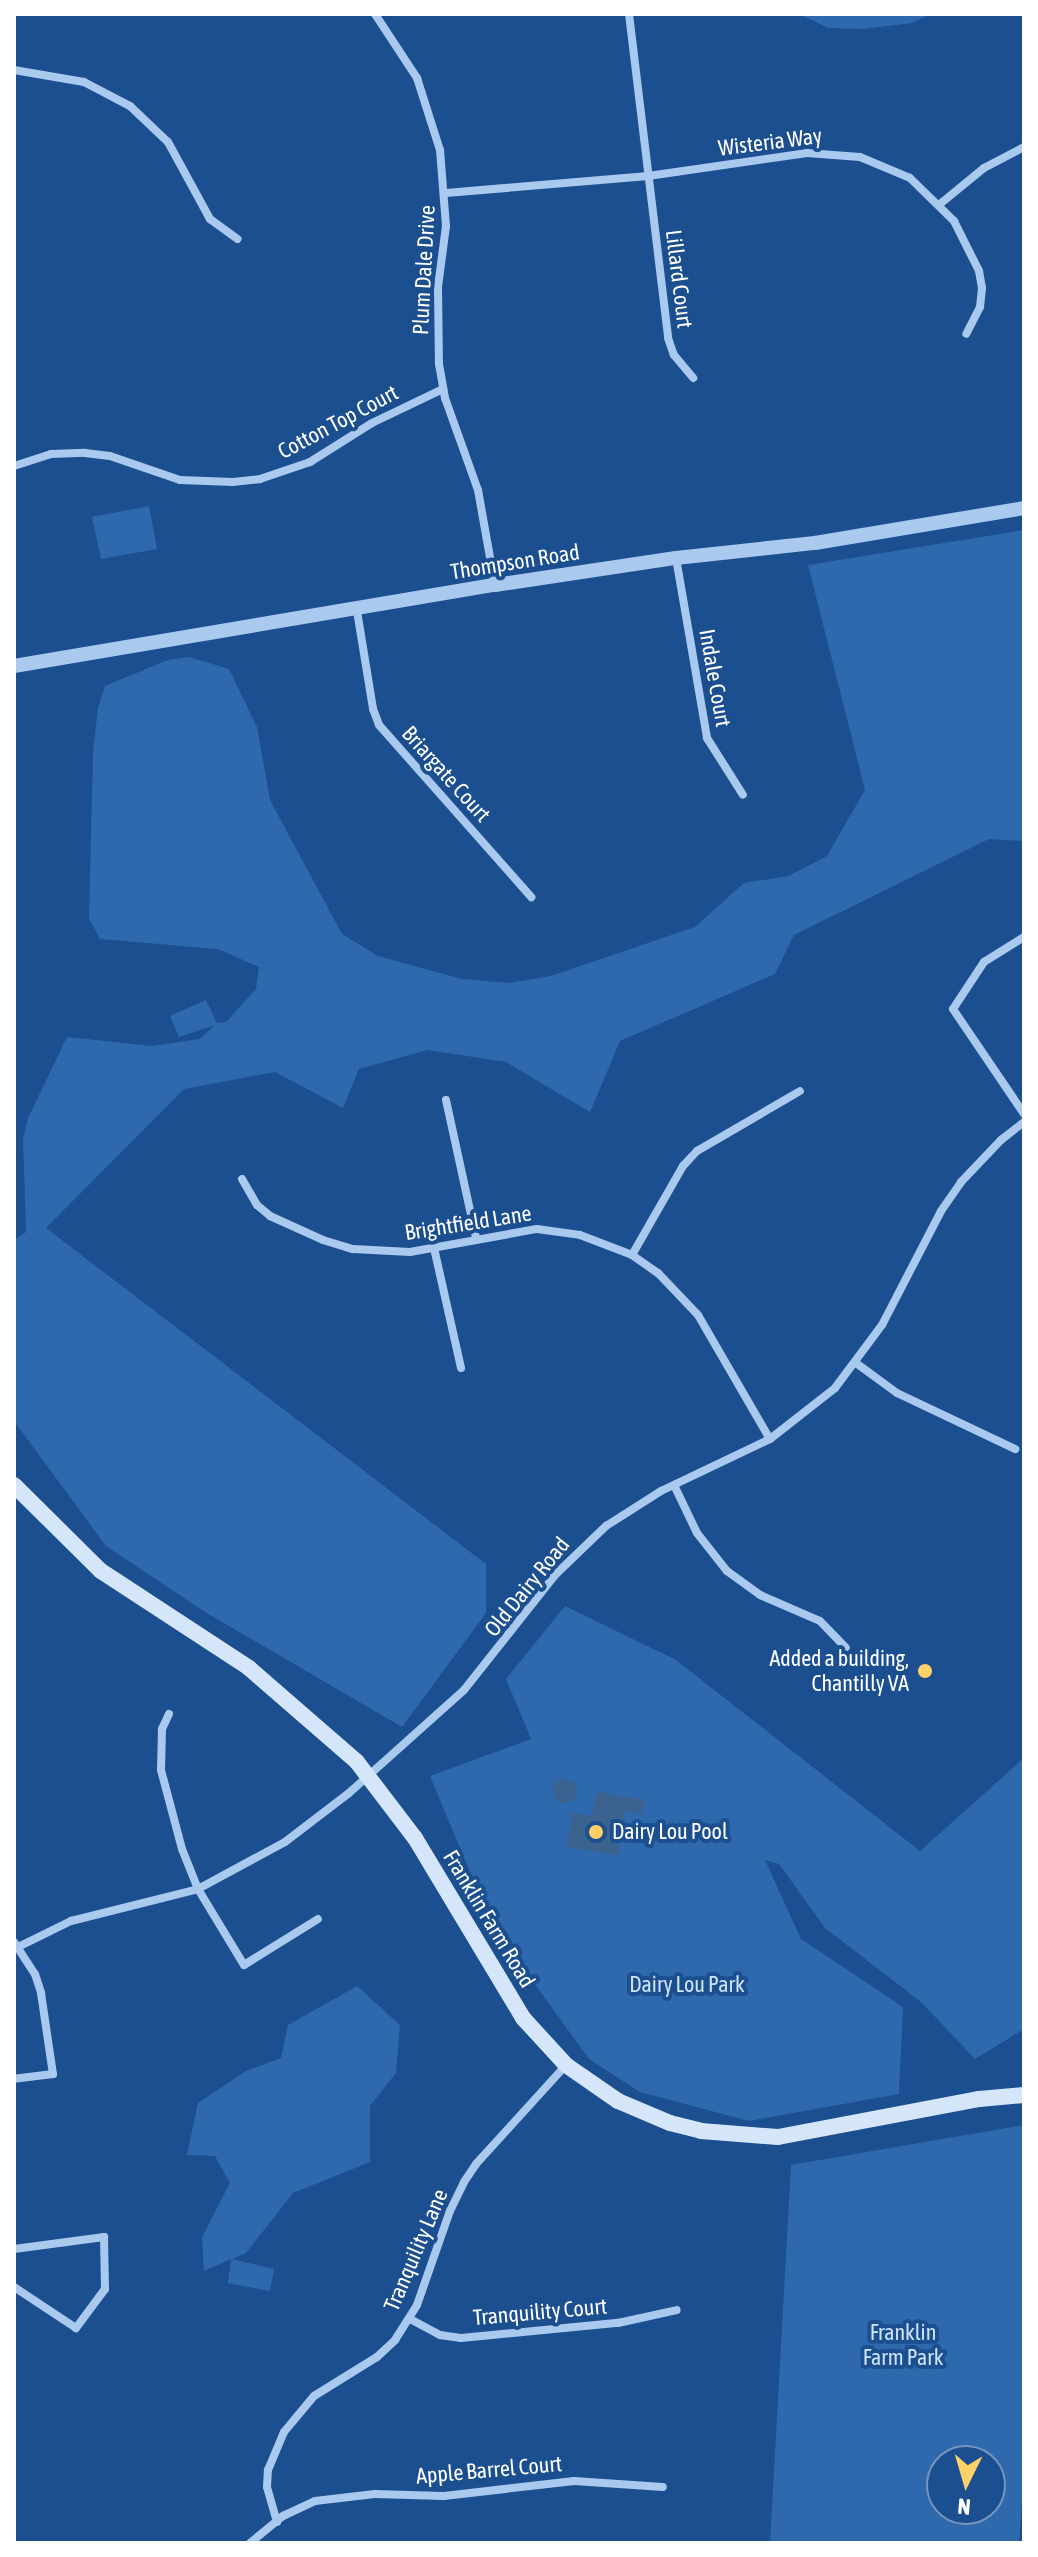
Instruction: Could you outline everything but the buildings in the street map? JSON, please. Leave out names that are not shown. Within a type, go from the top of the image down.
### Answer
[{"type":"main road","name":"Franklin Farm Road","points":[[14,1485],[101,1571],[249,1668],[329,1736],[368,1776],[415,1838],[523,2018],[566,2065],[618,2101],[649,2115],[701,2131],[778,2137],[966,2102],[1024,2095]]},
{"type":"street","name":"Plum Dale Drive","points":[[375,14],[403,52],[429,110],[440,150],[446,193],[436,325],[443,389],[478,490],[495,585]]},
{"type":"street","name":"Lillard Court","points":[[629,14],[668,338],[679,362],[693,378]]},
{"type":"street","points":[[14,70],[84,82],[130,106],[168,142],[210,219],[238,239]]},
{"type":"street","points":[[940,204],[984,168],[1024,147]]},
{"type":"street","name":"Wisteria Way","points":[[446,193],[648,176],[807,153],[860,157],[895,169],[940,204],[967,243],[979,271],[980,307],[966,334]]},
{"type":"street","name":"Cotton Top Court","points":[[14,466],[51,454],[85,453],[110,456],[180,480],[233,482],[260,479],[310,462],[372,423],[443,389]]},
{"type":"street","name":"Thompson Road","points":[[14,666],[357,611],[495,585],[676,558],[769,549],[1024,508]]},
{"type":"street","name":"Indale Court","points":[[676,558],[707,738],[743,795]]},
{"type":"street","name":"Briargate Court","points":[[357,611],[373,709],[379,725],[531,897]]},
{"type":"street","points":[[1024,937],[984,962],[953,1009],[1024,1114]]},
{"type":"street","points":[[632,1255],[683,1166],[697,1151],[800,1091]]},
{"type":"street","points":[[446,1100],[476,1238]]},
{"type":"street","name":"Old Dairy Road","points":[[15,1945],[71,1921],[198,1889],[285,1842],[368,1776],[464,1690],[579,1549],[630,1510],[770,1439],[818,1404],[856,1363],[882,1325],[941,1211],[961,1182],[1001,1140],[1024,1122]]},
{"type":"street","name":"Brightfield Lane","points":[[242,1179],[257,1205],[270,1216],[323,1240],[382,1252],[434,1248],[523,1230],[563,1231],[632,1255],[658,1273],[698,1315],[770,1439]]},
{"type":"street","points":[[434,1248],[461,1368]]},
{"type":"street","points":[[856,1363],[897,1393],[1015,1449]]},
{"type":"street","points":[[674,1485],[697,1533],[727,1571],[760,1595],[820,1621],[846,1648]]},
{"type":"street","points":[[169,1714],[162,1729],[161,1770],[182,1849],[198,1889],[244,1965],[318,1919]]},
{"type":"street","points":[[14,2079],[53,2074],[41,1993],[15,1945]]},
{"type":"street","name":"Tranquility Lane","points":[[277,2522],[267,2487],[268,2470],[284,2432],[314,2396],[377,2357],[410,2319],[464,2182],[485,2153],[566,2065]]},
{"type":"street","points":[[14,2249],[104,2237],[105,2289],[76,2328],[14,2287]]},
{"type":"street","name":"Tranquility Court","points":[[410,2319],[440,2335],[461,2338],[618,2323],[677,2310]]},
{"type":"street","name":"Apple Barrel Court","points":[[250,2543],[297,2507],[315,2501],[375,2494],[444,2496],[574,2481],[663,2487]]},
{"type":"green space","points":[[799,14],[931,14],[912,23],[863,29],[828,28]]},
{"type":"green space","points":[[149,506],[157,549],[101,559],[92,517]]},
{"type":"green space","points":[[1024,530],[1024,841],[989,839],[794,935],[775,974],[620,1041],[590,1112],[506,1062],[428,1050],[359,1069],[343,1108],[275,1072],[184,1089],[46,1228],[486,1564],[486,1613],[402,1727],[205,1612],[106,1546],[14,1421],[14,1240],[26,1232],[23,1139],[28,1118],[67,1037],[152,1046],[200,1039],[215,1025],[179,1037],[170,1016],[206,1000],[217,1023],[226,1022],[256,989],[259,967],[218,949],[100,939],[89,919],[93,753],[98,708],[105,686],[168,660],[189,657],[229,669],[257,727],[270,800],[342,934],[378,956],[462,979],[508,983],[551,976],[695,927],[744,883],[788,876],[827,856],[865,790],[808,565]]},
{"type":"green space","name":"Dairy Lou Park","points":[[565,1606],[676,1660],[920,1851],[1024,1758],[1024,2029],[975,2059],[921,2002],[825,1928],[779,1864],[765,1860],[801,1939],[903,2007],[899,2094],[749,2121],[640,2092],[589,2059],[492,1925],[430,1776],[531,1739],[506,1679]]},
{"type":"green space","points":[[357,1986],[400,2025],[396,2073],[370,2106],[370,2162],[293,2193],[246,2253],[232,2259],[274,2269],[270,2291],[228,2283],[231,2259],[204,2271],[202,2237],[230,2183],[215,2156],[187,2155],[198,2103],[246,2071],[281,2058],[288,2025]]},
{"type":"green space","name":"Franklin Farm Park","points":[[1024,2125],[1024,2471],[1019,2543],[770,2543],[791,2165]]},
{"type":"shaded area","name":"Dairy Lou Pool","points":[[565,1779],[573,1783],[577,1791],[573,1799],[565,1803],[557,1799],[553,1791],[557,1783]]},
{"type":"shaded area","name":"Dairy Lou Pool","points":[[597,1792],[645,1800],[642,1814],[626,1811],[618,1855],[567,1847],[572,1813],[592,1816]]},
{"type":"place","name":"Added a building, Chantilly VA","points":[[925,1671]]},
{"type":"place","name":"Dairy Lou Pool","points":[[596,1832]]}]
